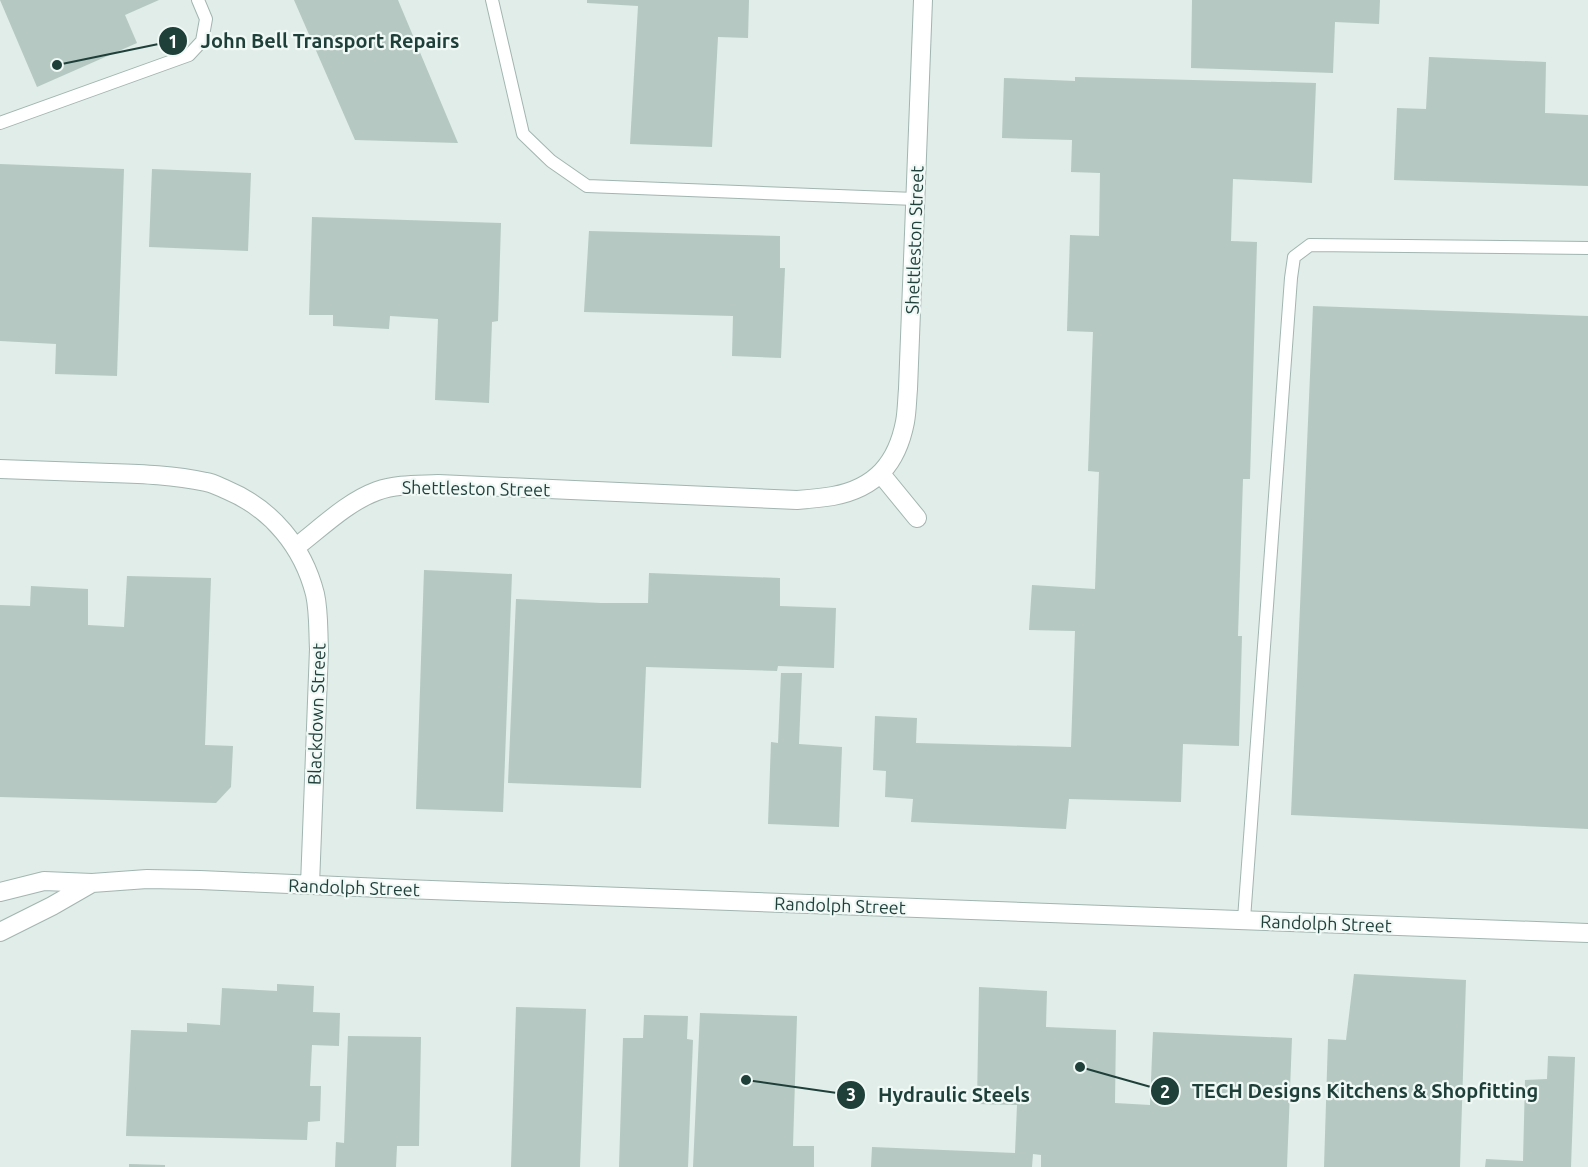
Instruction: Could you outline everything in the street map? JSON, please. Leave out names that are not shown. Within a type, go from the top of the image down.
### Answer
[{"type":"street","name":"Shettleston Street","points":[[296,548],[357,501],[376,491],[409,485],[797,500],[835,496],[865,485],[881,474],[895,454],[905,422],[908,389],[923,0]]},
{"type":"street","points":[[0,469],[181,477],[208,482],[238,495],[266,513],[296,548]]},
{"type":"street","points":[[881,474],[917,518]]},
{"type":"street","name":"Blackdown Street","points":[[296,548],[308,573],[315,596],[318,623],[310,885]]},
{"type":"street","name":"Randolph Street","points":[[0,892],[44,881],[92,883],[147,879],[1588,933]]},
{"type":"street","name":"Randolph Street","points":[[0,932],[92,883]]},
{"type":"lane","points":[[0,123],[189,55],[202,41],[206,19],[198,0]]},
{"type":"lane","points":[[492,0],[523,134],[551,161],[587,186],[915,198]]},
{"type":"lane","points":[[1244,919],[1294,257],[1310,245],[1588,248]]},
{"type":"building","points":[[0,0],[159,0],[125,15],[137,43],[37,87]]},
{"type":"building","points":[[294,0],[398,0],[458,143],[355,140]]},
{"type":"building","points":[[587,0],[749,0],[748,38],[718,37],[712,147],[630,144],[638,6],[587,3]]},
{"type":"building","points":[[1192,0],[1380,0],[1379,24],[1335,22],[1333,73],[1191,68]]},
{"type":"building","points":[[1429,57],[1546,62],[1545,113],[1588,115],[1588,186],[1394,180],[1397,108],[1426,109]]},
{"type":"building","points":[[1075,77],[1316,83],[1312,183],[1233,179],[1231,241],[1257,242],[1250,479],[1243,479],[1238,636],[1242,636],[1239,746],[1183,744],[1181,802],[1069,799],[1066,829],[911,822],[913,799],[885,797],[886,771],[873,770],[875,716],[917,718],[916,743],[1071,747],[1075,631],[1029,630],[1032,585],[1095,589],[1099,472],[1088,471],[1093,332],[1067,331],[1070,235],[1099,236],[1100,173],[1071,172],[1072,140],[1002,138],[1004,78],[1075,81]]},
{"type":"building","points":[[0,164],[124,169],[117,376],[55,374],[56,344],[0,341]]},
{"type":"building","points":[[152,169],[251,173],[248,251],[149,247]]},
{"type":"building","points":[[312,217],[501,223],[498,321],[492,322],[489,403],[435,400],[438,319],[390,316],[389,329],[333,326],[333,315],[309,315]]},
{"type":"building","points":[[589,231],[780,236],[780,268],[785,268],[781,358],[732,356],[733,316],[584,312]]},
{"type":"building","points":[[1313,306],[1588,316],[1588,829],[1291,815]]},
{"type":"building","points":[[424,570],[512,574],[503,812],[416,809]]},
{"type":"building","points":[[649,573],[780,578],[780,606],[836,608],[834,668],[778,666],[777,671],[646,667],[641,788],[508,783],[516,599],[648,603]]},
{"type":"building","points":[[127,576],[211,578],[205,745],[233,746],[231,787],[216,803],[0,797],[0,605],[30,606],[31,586],[88,589],[88,625],[124,627]]},
{"type":"building","points":[[781,673],[802,673],[799,744],[842,747],[839,827],[768,824],[771,742],[778,743]]},
{"type":"building","points":[[1354,974],[1466,980],[1460,1167],[1324,1167],[1328,1039],[1346,1040]]},
{"type":"building","points":[[277,984],[314,986],[313,1012],[340,1013],[339,1046],[312,1045],[310,1086],[321,1086],[320,1121],[308,1122],[307,1140],[126,1136],[131,1030],[187,1032],[187,1023],[220,1025],[222,988],[277,991]]},
{"type":"building","points":[[979,987],[1047,991],[1046,1027],[1116,1030],[1115,1103],[1150,1105],[1153,1032],[1292,1038],[1287,1167],[1041,1167],[1041,1155],[1033,1154],[1032,1167],[871,1167],[872,1147],[1015,1153],[1017,1105],[977,1104]]},
{"type":"building","points":[[516,1007],[586,1009],[580,1167],[511,1167]]},
{"type":"building","points":[[700,1013],[797,1016],[793,1146],[814,1146],[814,1167],[693,1167]]},
{"type":"building","points":[[644,1015],[688,1016],[687,1039],[693,1040],[688,1167],[619,1167],[623,1038],[643,1038]]},
{"type":"building","points":[[348,1036],[421,1037],[419,1146],[397,1146],[396,1167],[335,1167],[336,1142],[344,1143]]},
{"type":"building","points":[[1548,1056],[1575,1057],[1571,1167],[1485,1167],[1486,1159],[1523,1161],[1525,1080],[1547,1079]]},
{"type":"building","points":[[129,1164],[165,1165],[165,1167],[129,1167]]},
{"type":"place","name":"John Bell Transport Repairs","points":[[57,65]]},
{"type":"place","name":"TECH Designs Kitchens & Shopfitting","points":[[1080,1067]]},
{"type":"place","name":"Hydraulic Steels","points":[[746,1080]]}]
